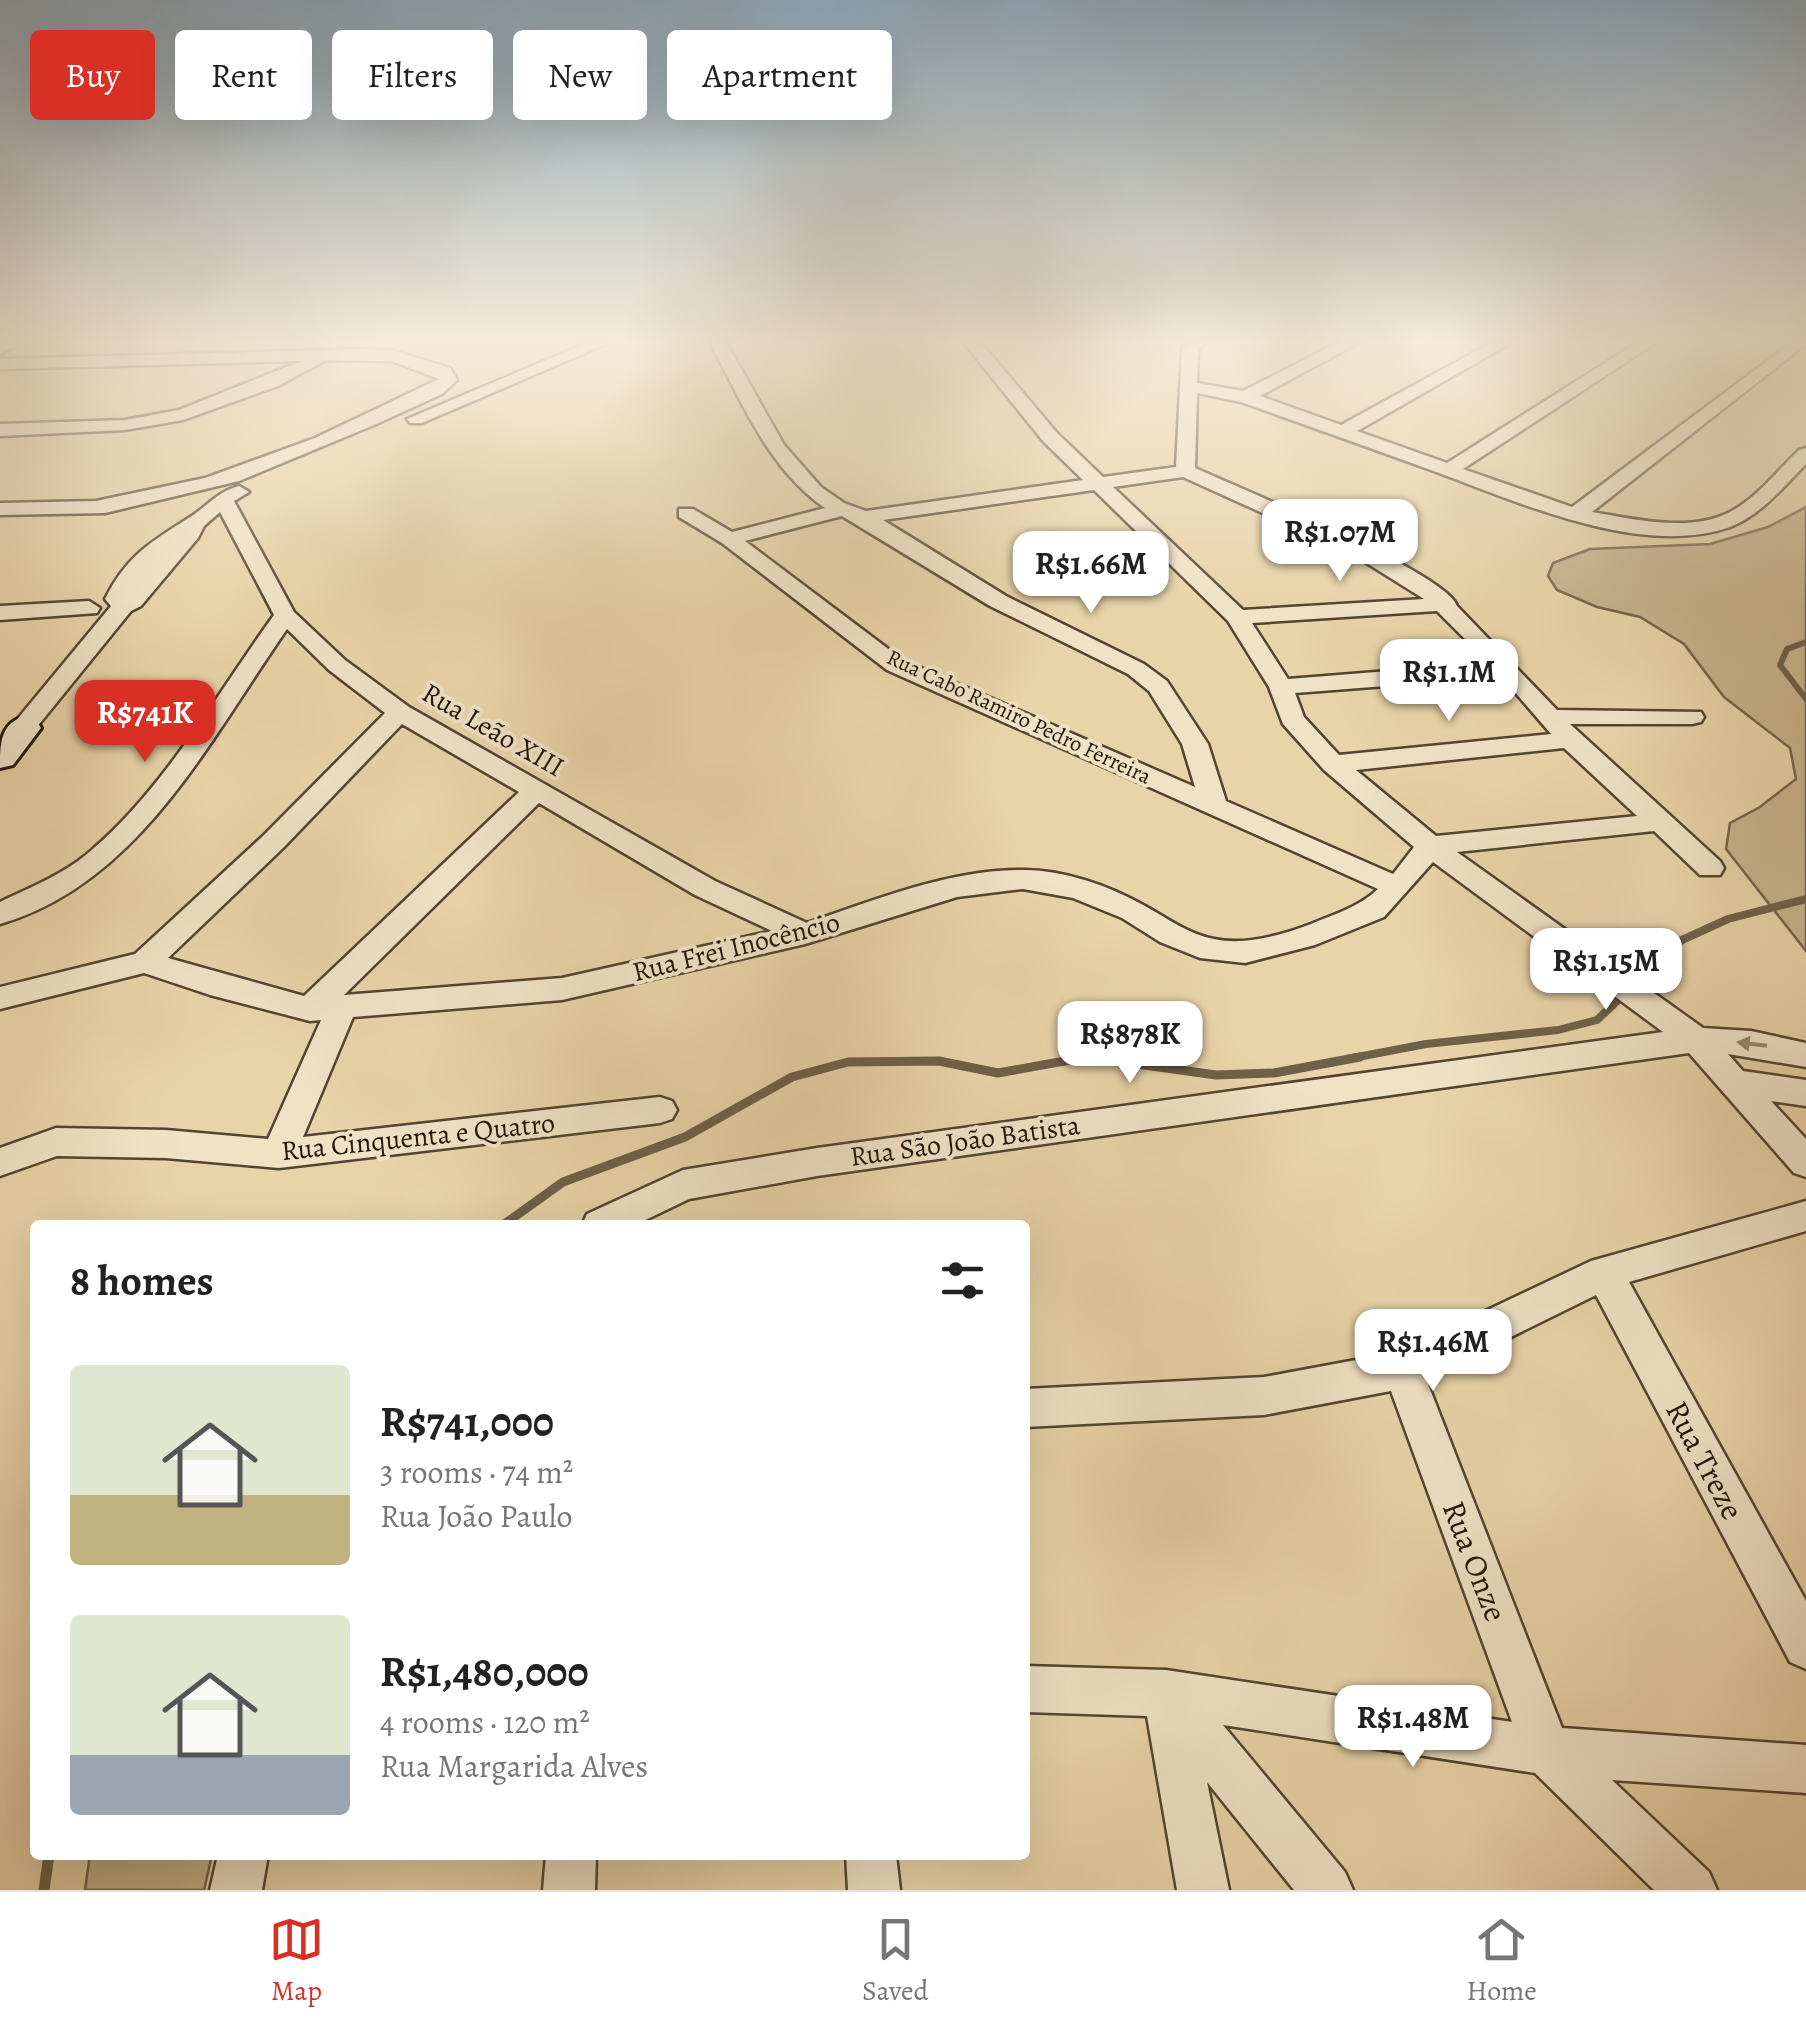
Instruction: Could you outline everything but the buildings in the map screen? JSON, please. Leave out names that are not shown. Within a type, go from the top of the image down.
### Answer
[{"type":"main road","points":[[0,757],[12,728]]},
{"type":"street","points":[[87,508],[180,491],[250,470],[338,432]]},
{"type":"street","points":[[0,509],[223,499],[386,432]]},
{"type":"street","points":[[769,432],[787,464],[837,511]]},
{"type":"street","points":[[1047,432],[1237,616],[1281,687],[1292,720],[1332,764],[1430,846],[1696,1040],[1806,1162]]},
{"type":"street","points":[[1185,471],[1188,432]]},
{"type":"street","points":[[1343,432],[1575,515],[1622,524],[1713,524],[1737,516],[1806,454]]},
{"type":"street","points":[[1448,470],[1507,432]]},
{"type":"street","points":[[1575,515],[1684,432]]},
{"type":"street","points":[[250,470],[269,481]]},
{"type":"street","points":[[864,517],[1185,471],[1390,565],[1446,604],[1570,740],[1710,868]]},
{"type":"street","points":[[12,728],[123,606],[139,595],[191,534],[196,522],[223,499]]},
{"type":"street","name":"Rua Leão XIII","points":[[223,499],[285,615],[337,665],[400,712],[705,888],[805,934]]},
{"type":"street","points":[[87,508],[196,522]]},
{"type":"street","points":[[729,539],[837,511],[864,517],[998,602],[1136,669],[1158,686],[1195,744],[1214,805]]},
{"type":"street","name":"Rua Cabo Ramiro Pedro Ferreira","points":[[686,513],[729,539],[895,665],[1398,887]]},
{"type":"street","points":[[1237,616],[1446,604]]},
{"type":"street","points":[[0,613],[90,608]]},
{"type":"street","points":[[0,914],[70,880],[104,855],[155,800],[285,615]]},
{"type":"street","points":[[1281,687],[1508,668]]},
{"type":"street","points":[[0,998],[145,962],[274,841],[400,712]]},
{"type":"street","points":[[1549,716],[1692,717]]},
{"type":"street","points":[[1332,764],[1570,740]]},
{"type":"street","points":[[279,1154],[326,1008],[538,789]]},
{"type":"street","points":[[1430,846],[1660,822]]},
{"type":"street","name":"Rua Frei Inocêncio","points":[[145,962],[210,984],[326,1008],[562,988],[805,934],[958,887],[1023,879],[1079,889],[1132,912],[1171,935],[1212,950],[1246,952],[1304,938],[1374,910],[1430,846]]},
{"type":"street","name":"Rua São João Batista","points":[[610,1220],[683,1185],[818,1162],[1696,1040],[1751,1043],[1806,1054]]},
{"type":"street","points":[[1733,1082],[1806,1093]]},
{"type":"street","name":"Rua Cinquenta e Quatro","points":[[0,1162],[56,1142],[166,1144],[279,1154],[660,1110]]},
{"type":"street","points":[[1030,1408],[1264,1396],[1404,1370],[1604,1273],[1806,1216]]},
{"type":"street","name":"Rua Treze","points":[[1604,1273],[1806,1646]]},
{"type":"street","name":"Rua Onze","points":[[1404,1370],[1546,1751]]},
{"type":"street","points":[[1030,1689],[1166,1693],[1546,1751],[1806,1769]]},
{"type":"street","points":[[1166,1693],[1202,1890]]},
{"type":"street","points":[[1166,1693],[1327,1890]]},
{"type":"street","points":[[1546,1751],[1691,1890]]},
{"type":"street","points":[[236,1890],[243,1860]]},
{"type":"street","points":[[568,1890],[571,1860]]},
{"type":"street","points":[[871,1860],[874,1890]]},
{"type":"shaded area","points":[[1806,507],[1806,951],[1726,849],[1730,823],[1760,807],[1796,779],[1790,748],[1724,697],[1684,644],[1640,617],[1597,607],[1557,590],[1548,576],[1553,563],[1590,549],[1710,544],[1768,527]]},
{"type":"shaded area","points":[[89,1860],[211,1860],[204,1890],[85,1890]]},
{"type":"waterway","points":[[1806,642],[1787,649],[1780,665],[1806,699]]},
{"type":"waterway","points":[[1347,1059],[1426,1044],[1558,1030],[1597,1020],[1682,940],[1728,919],[1806,899]]},
{"type":"waterway","points":[[510,1220],[563,1182],[685,1137],[792,1077],[848,1062],[939,1061],[998,1073],[1087,1057],[1101,1059]]},
{"type":"waterway","points":[[1101,1059],[1216,1075],[1274,1073],[1360,1057]]},
{"type":"waterway","points":[[1076,1059],[1101,1059]]},
{"type":"waterway","points":[[44,1890],[48,1860]]}]
